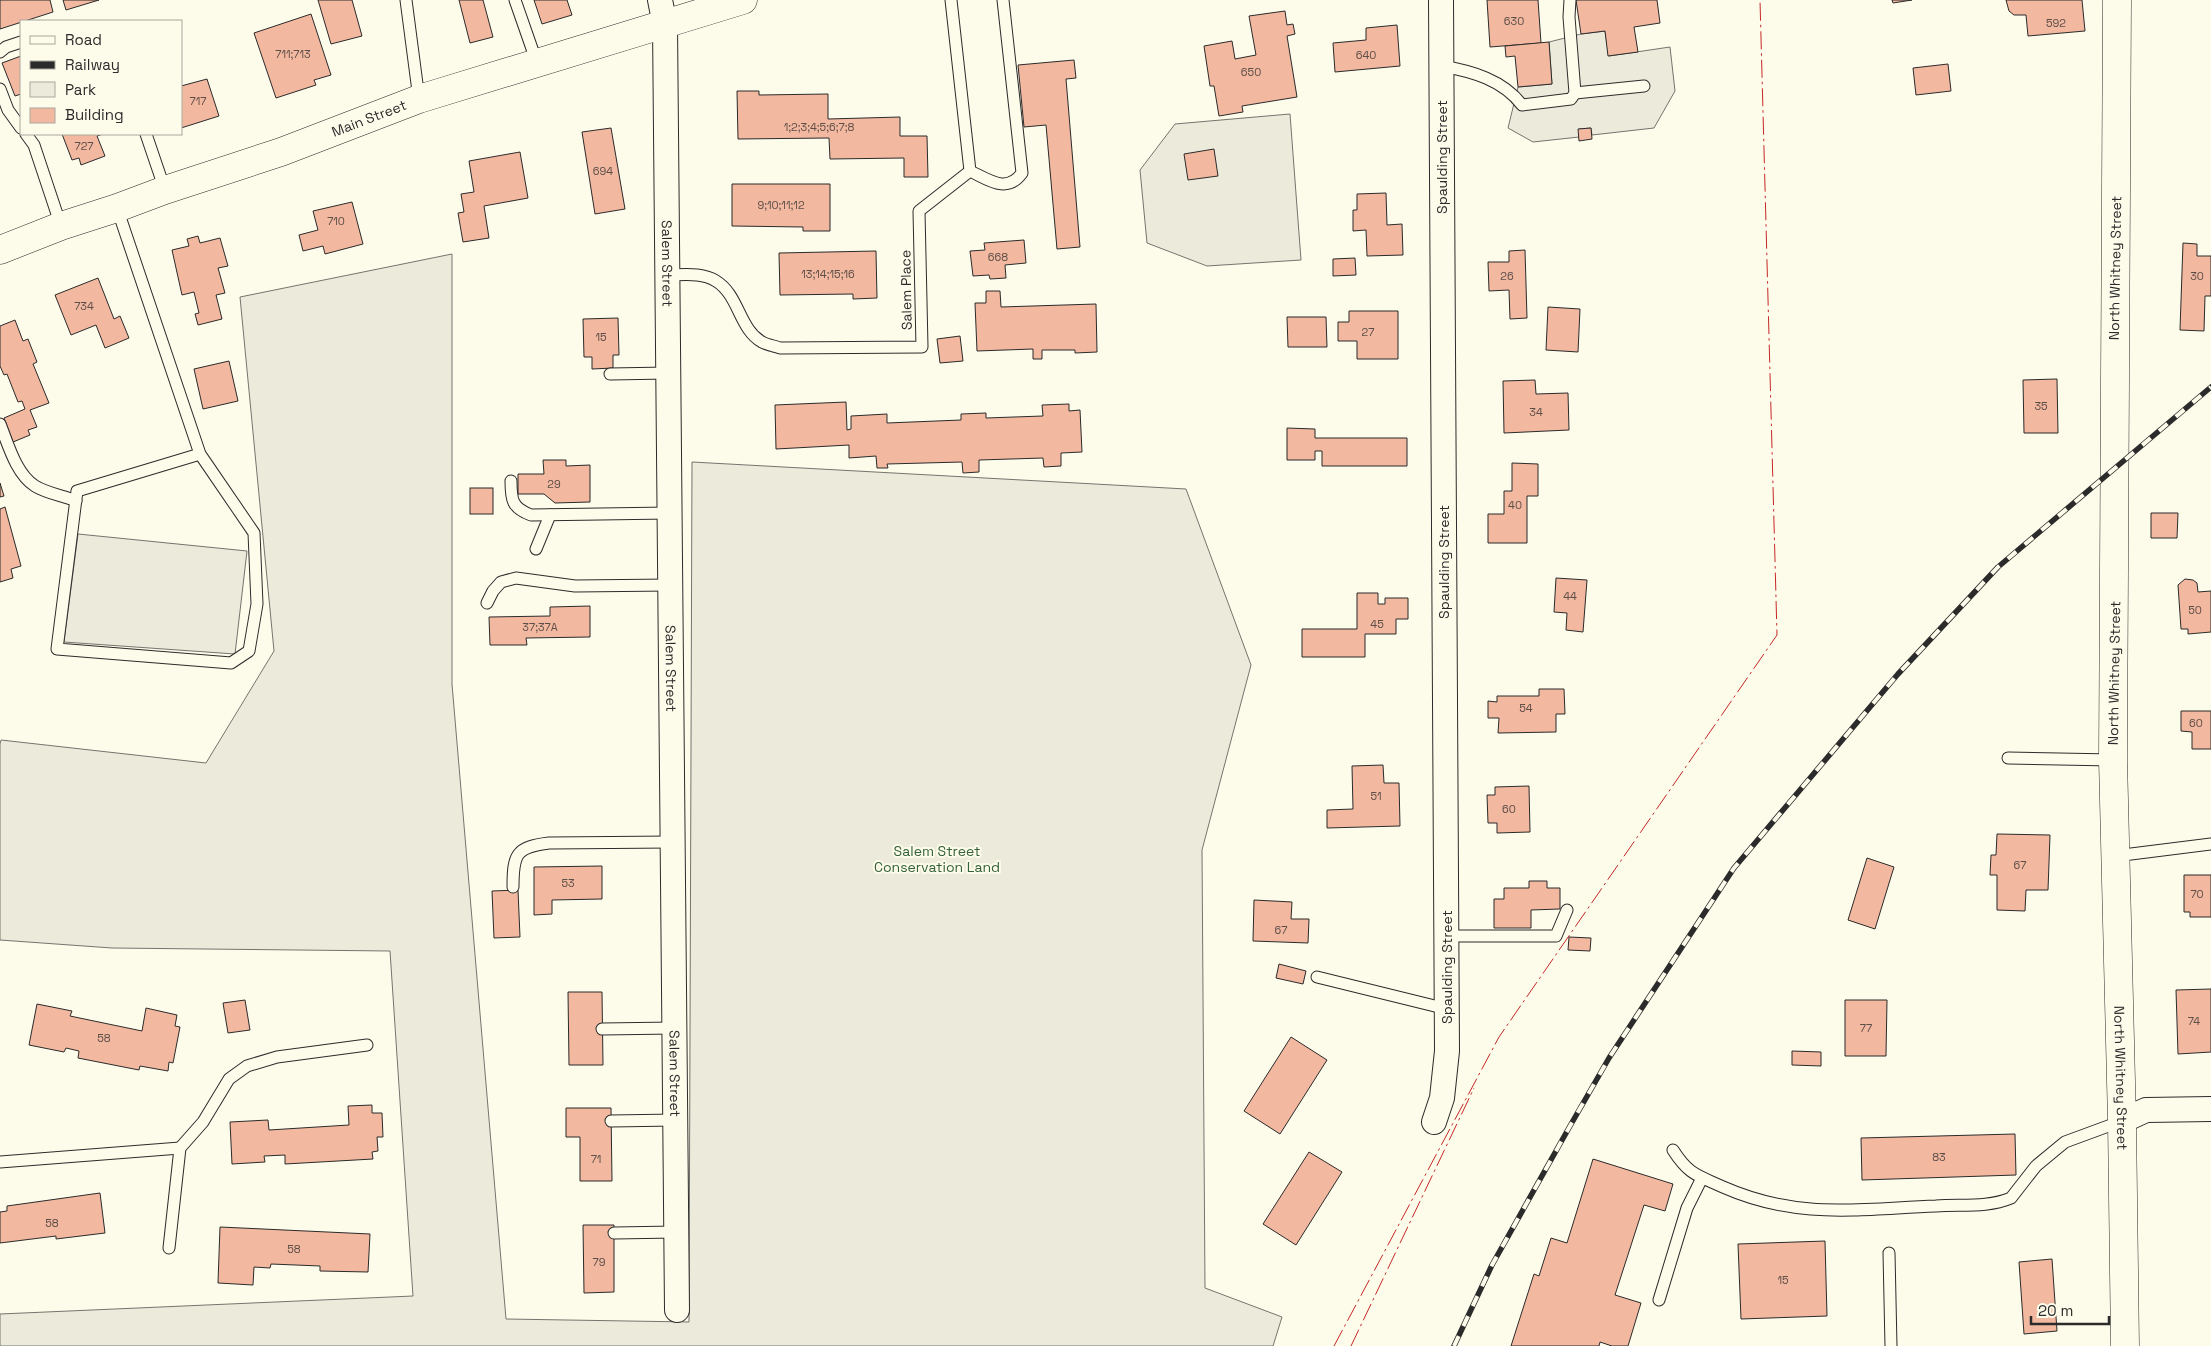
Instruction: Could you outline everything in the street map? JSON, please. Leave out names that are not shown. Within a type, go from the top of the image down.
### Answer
[{"type":"street","name":"Main Street","points":[[0,250],[61,226],[281,152],[419,100],[537,63],[662,13],[743,0]]},
{"type":"street","name":"Spaulding Street","points":[[1434,1122],[1442,1098],[1448,1051],[1441,0]]},
{"type":"street","name":"North Whitney Street","points":[[2117,0],[2113,760],[2122,1121],[2125,1346]]},
{"type":"street","name":"Salem Street","points":[[662,13],[667,275],[677,1310]]},
{"type":"street","points":[[2122,1121],[2146,1110],[2211,1109]]},
{"type":"lane","points":[[406,0],[419,100]]},
{"type":"lane","points":[[515,0],[537,63]]},
{"type":"lane","points":[[951,0],[970,171],[1003,185],[1016,182],[1022,173],[1003,0]]},
{"type":"lane","points":[[1441,66],[1462,70],[1504,86],[1522,105],[1571,98],[1575,93],[1569,17],[1570,0]]},
{"type":"lane","points":[[0,52],[6,46],[20,42]]},
{"type":"lane","points":[[1575,93],[1644,86]]},
{"type":"lane","points":[[0,89],[8,110],[20,127]]},
{"type":"lane","points":[[27,135],[34,145],[61,226]]},
{"type":"lane","points":[[146,135],[165,190]]},
{"type":"lane","name":"Salem Place","points":[[667,275],[698,274],[716,280],[729,293],[748,328],[761,342],[780,348],[922,347],[919,211],[970,171]]},
{"type":"lane","points":[[118,208],[200,454],[254,533],[258,604],[249,651],[231,663],[57,649],[77,491],[200,454]]},
{"type":"lane","points":[[610,374],[668,374]]},
{"type":"lane","points":[[0,424],[24,476],[36,487],[76,501]]},
{"type":"lane","points":[[511,481],[512,499],[515,506],[531,515],[669,513]]},
{"type":"lane","points":[[536,549],[550,515]]},
{"type":"lane","points":[[487,604],[493,591],[501,582],[516,578],[575,586],[670,585]]},
{"type":"lane","points":[[2008,758],[2113,760]]},
{"type":"lane","points":[[513,886],[513,868],[516,856],[530,846],[549,843],[672,842]]},
{"type":"lane","points":[[2115,856],[2211,844]]},
{"type":"lane","points":[[1447,936],[1556,936],[1568,910]]},
{"type":"lane","points":[[1317,978],[1447,1009]]},
{"type":"lane","points":[[602,1029],[674,1028]]},
{"type":"lane","points":[[169,1248],[180,1148],[203,1122],[229,1078],[247,1066],[277,1058],[367,1045]]},
{"type":"lane","points":[[611,1120],[675,1120]]},
{"type":"lane","points":[[1672,1150],[1686,1169],[1702,1178],[1760,1201],[1801,1209],[1848,1210],[1996,1202],[2011,1198],[2036,1166],[2066,1142],[2122,1121]]},
{"type":"lane","points":[[0,1162],[180,1148]]},
{"type":"lane","points":[[1659,1300],[1687,1208],[1702,1178]]},
{"type":"lane","points":[[614,1233],[676,1232]]},
{"type":"lane","points":[[1889,1254],[1891,1346]]},
{"type":"green space","name":"Salem Street Conservation Land","points":[[452,254],[452,684],[506,1319],[689,1322],[692,462],[1186,489],[1251,665],[1202,850],[1205,1288],[1282,1317],[1273,1346],[0,1346],[0,1314],[413,1296],[390,951],[112,948],[0,940],[0,744],[1,740],[206,763],[274,651],[240,297]]},
{"type":"shaded area","points":[[1605,31],[1609,56],[1670,47],[1675,91],[1654,128],[1592,135],[1591,128],[1579,129],[1579,137],[1533,142],[1508,128],[1518,87],[1552,84],[1549,42],[1581,34]]},
{"type":"shaded area","points":[[1290,114],[1301,260],[1207,266],[1147,243],[1140,170],[1175,124]]},
{"type":"shaded area","points":[[78,534],[247,551],[235,654],[64,642]]},
{"type":"building","points":[[0,0],[50,0],[53,12],[28,20],[20,20],[20,23],[0,29]]},
{"type":"building","points":[[63,0],[99,0],[66,10]]},
{"type":"building","points":[[318,0],[352,0],[362,36],[331,44]]},
{"type":"building","points":[[459,0],[483,0],[493,37],[470,43]]},
{"type":"building","points":[[534,0],[567,0],[572,15],[542,24]]},
{"type":"building","points":[[1487,0],[1538,0],[1541,43],[1490,47]]},
{"type":"building","points":[[1576,0],[1657,0],[1660,23],[1634,27],[1638,52],[1608,56],[1605,31],[1581,34]]},
{"type":"building","points":[[1892,0],[1912,0],[1893,3]]},
{"type":"building","points":[[2006,0],[2082,0],[2085,31],[2028,36],[2026,15],[2014,15],[2009,11]]},
{"type":"building","points":[[1285,11],[1287,25],[1293,24],[1295,34],[1287,36],[1297,97],[1242,106],[1243,112],[1219,116],[1214,86],[1210,86],[1204,46],[1232,41],[1235,59],[1256,55],[1249,16]]},
{"type":"building","points":[[311,14],[331,75],[314,80],[316,85],[276,98],[254,33]]},
{"type":"building","points":[[1397,25],[1400,66],[1335,72],[1333,43],[1366,40],[1366,28]]},
{"type":"building","points":[[1549,42],[1552,84],[1518,87],[1515,56],[1506,57],[1505,46]]},
{"type":"building","points":[[20,56],[20,94],[15,96],[2,63]]},
{"type":"building","points":[[1074,60],[1076,78],[1066,79],[1080,247],[1057,249],[1046,125],[1024,127],[1018,65]]},
{"type":"building","points":[[1948,64],[1951,91],[1916,95],[1913,68]]},
{"type":"building","points":[[207,79],[219,116],[182,128],[182,86]]},
{"type":"building","points":[[737,91],[759,91],[759,95],[828,94],[828,119],[900,117],[900,136],[927,136],[928,177],[904,177],[904,158],[830,159],[829,138],[738,139]]},
{"type":"building","points":[[611,128],[625,209],[595,214],[582,132]]},
{"type":"building","points":[[1591,128],[1592,139],[1579,141],[1578,129]]},
{"type":"building","points":[[62,135],[100,135],[97,136],[105,156],[81,165],[79,158],[72,160]]},
{"type":"building","points":[[1214,149],[1218,176],[1188,180],[1184,154]]},
{"type":"building","points":[[520,152],[528,198],[484,206],[489,238],[463,242],[458,213],[464,212],[461,194],[474,192],[469,161]]},
{"type":"building","points":[[732,184],[830,184],[830,231],[803,231],[803,227],[732,226]]},
{"type":"building","points":[[1386,193],[1387,225],[1402,224],[1403,255],[1367,256],[1366,230],[1353,231],[1353,210],[1357,210],[1357,194]]},
{"type":"building","points":[[352,202],[363,244],[325,254],[323,246],[303,251],[299,235],[318,230],[313,211]]},
{"type":"building","points":[[198,236],[200,243],[220,238],[228,266],[218,268],[225,293],[216,295],[222,319],[198,325],[195,314],[199,313],[194,292],[182,295],[172,250],[189,246],[187,239]]},
{"type":"building","points":[[1024,240],[1026,263],[1005,265],[1006,278],[990,279],[989,275],[973,276],[970,251],[985,250],[984,243]]},
{"type":"building","points":[[2183,243],[2197,244],[2197,256],[2211,256],[2211,296],[2205,296],[2204,331],[2180,330]]},
{"type":"building","points":[[1525,250],[1527,318],[1510,319],[1509,290],[1489,291],[1488,262],[1509,262],[1509,251]]},
{"type":"building","points":[[876,251],[877,298],[853,299],[853,294],[780,295],[779,253]]},
{"type":"building","points":[[1355,258],[1356,275],[1333,276],[1333,259]]},
{"type":"building","points":[[98,278],[114,319],[120,316],[129,338],[105,348],[96,325],[71,335],[55,295]]},
{"type":"building","points":[[986,291],[1000,291],[1001,307],[1096,304],[1097,352],[1075,353],[1075,350],[1042,350],[1042,359],[1033,359],[1033,349],[977,351],[975,303],[986,303]]},
{"type":"building","points":[[1548,307],[1580,309],[1578,352],[1546,350]]},
{"type":"building","points":[[1349,311],[1398,311],[1398,359],[1357,359],[1357,341],[1338,341],[1338,322],[1349,322]]},
{"type":"building","points":[[1287,317],[1326,317],[1327,347],[1288,347]]},
{"type":"building","points":[[618,318],[619,355],[613,355],[613,368],[592,369],[592,357],[584,357],[583,319]]},
{"type":"building","points":[[15,320],[23,341],[28,339],[37,362],[33,364],[49,403],[30,410],[37,427],[28,430],[30,435],[13,442],[4,418],[25,409],[22,401],[18,402],[7,374],[4,375],[0,366],[0,326]]},
{"type":"building","points":[[960,336],[963,361],[940,363],[937,339]]},
{"type":"building","points":[[229,361],[238,401],[203,409],[194,369]]},
{"type":"building","points":[[2057,379],[2058,433],[2024,433],[2023,380]]},
{"type":"building","points":[[1535,380],[1536,394],[1568,393],[1569,430],[1504,433],[1503,381]]},
{"type":"building","points":[[846,402],[847,430],[851,429],[851,416],[887,414],[887,423],[961,420],[961,414],[986,413],[986,418],[1043,416],[1042,405],[1069,404],[1069,411],[1080,410],[1082,452],[1061,453],[1061,466],[1044,467],[1043,458],[979,460],[979,472],[963,473],[962,462],[887,464],[888,468],[877,468],[876,456],[849,458],[849,445],[776,449],[775,405]]},
{"type":"building","points":[[1287,428],[1315,429],[1315,438],[1407,438],[1407,466],[1322,466],[1322,451],[1315,451],[1315,460],[1287,460]]},
{"type":"building","points":[[543,460],[566,460],[566,466],[590,465],[590,502],[555,503],[544,494],[518,494],[518,474],[544,474]]},
{"type":"building","points":[[1512,463],[1538,464],[1538,496],[1527,496],[1527,543],[1488,543],[1488,514],[1504,514],[1504,491],[1512,491]]},
{"type":"building","points":[[0,483],[4,496],[0,497]]},
{"type":"building","points":[[470,488],[493,488],[493,514],[470,514]]},
{"type":"building","points":[[5,507],[21,566],[11,569],[13,578],[0,582],[0,509]]},
{"type":"building","points":[[2151,513],[2178,513],[2177,538],[2151,538]]},
{"type":"building","points":[[1556,578],[1587,580],[1583,632],[1566,630],[1567,613],[1554,612]]},
{"type":"building","points":[[2185,579],[2193,580],[2197,583],[2198,592],[2211,591],[2211,632],[2188,634],[2188,629],[2181,629],[2178,585]]},
{"type":"building","points":[[1357,593],[1378,593],[1378,604],[1385,604],[1385,598],[1408,598],[1408,619],[1396,619],[1396,634],[1365,634],[1365,657],[1302,657],[1302,629],[1357,629]]},
{"type":"building","points":[[590,606],[590,637],[526,638],[527,645],[490,645],[489,617],[550,616],[550,607]]},
{"type":"building","points":[[1539,689],[1564,689],[1565,714],[1556,714],[1556,732],[1498,733],[1499,718],[1488,718],[1488,701],[1497,702],[1497,696],[1539,696]]},
{"type":"building","points":[[2181,711],[2211,711],[2211,749],[2192,749],[2192,732],[2181,731]]},
{"type":"building","points":[[1383,765],[1384,783],[1399,783],[1400,826],[1327,828],[1327,810],[1353,809],[1352,766]]},
{"type":"building","points":[[1529,786],[1530,832],[1497,833],[1497,823],[1488,823],[1487,795],[1495,795],[1495,787]]},
{"type":"building","points":[[1997,834],[2050,835],[2048,890],[2026,890],[2025,911],[1997,910],[1997,875],[1990,875],[1991,855],[1996,855]]},
{"type":"building","points":[[1867,858],[1894,867],[1875,929],[1848,920]]},
{"type":"building","points":[[602,866],[602,899],[552,900],[552,914],[534,915],[534,867]]},
{"type":"building","points":[[2184,875],[2211,875],[2211,917],[2190,917],[2190,912],[2184,912]]},
{"type":"building","points":[[1529,881],[1547,881],[1547,888],[1560,888],[1560,909],[1531,910],[1531,928],[1494,928],[1494,899],[1504,899],[1504,888],[1529,888]]},
{"type":"building","points":[[518,890],[520,937],[494,938],[492,891]]},
{"type":"building","points":[[1254,900],[1292,902],[1291,919],[1309,919],[1308,943],[1253,941]]},
{"type":"building","points":[[1569,937],[1591,938],[1590,951],[1568,950]]},
{"type":"building","points":[[1279,964],[1306,971],[1303,984],[1276,978]]},
{"type":"building","points":[[2211,989],[2211,1052],[2178,1054],[2176,990]]},
{"type":"building","points":[[568,992],[602,992],[603,1065],[569,1065]]},
{"type":"building","points":[[245,1000],[250,1030],[228,1033],[223,1003]]},
{"type":"building","points":[[1845,1000],[1887,1000],[1886,1056],[1845,1056]]},
{"type":"building","points":[[37,1004],[72,1011],[70,1016],[142,1031],[146,1008],[177,1015],[175,1026],[180,1027],[173,1063],[169,1062],[168,1071],[140,1066],[139,1070],[78,1058],[79,1051],[66,1048],[64,1052],[29,1045]]},
{"type":"building","points":[[1291,1037],[1327,1060],[1280,1134],[1244,1111]]},
{"type":"building","points":[[1792,1051],[1821,1052],[1821,1066],[1792,1065]]},
{"type":"building","points":[[372,1105],[372,1113],[382,1113],[383,1137],[377,1137],[378,1151],[372,1152],[373,1159],[285,1164],[285,1155],[264,1156],[265,1162],[232,1164],[230,1122],[268,1120],[269,1130],[349,1125],[348,1106]]},
{"type":"building","points":[[566,1108],[611,1108],[612,1181],[580,1181],[580,1137],[566,1137]]},
{"type":"building","points":[[2015,1134],[2016,1175],[1862,1180],[1861,1138]]},
{"type":"building","points":[[1309,1152],[1342,1172],[1296,1245],[1263,1224]]},
{"type":"building","points":[[1593,1159],[1673,1184],[1665,1211],[1644,1205],[1615,1295],[1641,1303],[1628,1346],[1612,1346],[1600,1342],[1599,1346],[1511,1346],[1534,1274],[1539,1276],[1551,1238],[1567,1243]]},
{"type":"building","points":[[100,1193],[105,1233],[56,1239],[56,1236],[0,1243],[0,1212],[7,1211],[7,1206]]},
{"type":"building","points":[[583,1225],[614,1225],[614,1292],[584,1293]]},
{"type":"building","points":[[220,1227],[370,1234],[368,1272],[320,1271],[320,1266],[271,1264],[270,1268],[254,1267],[253,1285],[218,1283]]},
{"type":"building","points":[[1825,1241],[1827,1316],[1741,1319],[1738,1244]]},
{"type":"building","points":[[2052,1259],[2057,1331],[2024,1334],[2019,1262]]},
{"type":"railway","points":[[1454,1346],[1492,1265],[1609,1058],[1734,868],[1898,674],[1998,567],[2211,387]]},
{"type":"power","points":[[1334,1346],[1499,1037],[1777,635],[1760,0]]},
{"type":"power","points":[[1351,1346],[1474,1088]]}]
